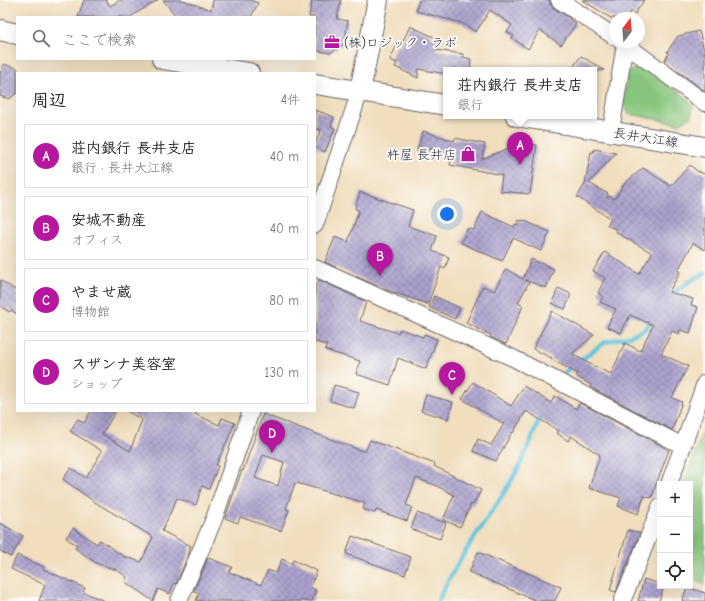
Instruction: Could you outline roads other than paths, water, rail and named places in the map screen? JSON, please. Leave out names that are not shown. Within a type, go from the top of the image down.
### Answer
[{"type":"main road","points":[[360,91],[378,0]]},
{"type":"main road","points":[[0,30],[16,34]]},
{"type":"main road","points":[[168,60],[243,72]]},
{"type":"main road","points":[[316,84],[443,105]]},
{"type":"main road","name":"長井大江線","points":[[535,119],[705,147]]},
{"type":"street","points":[[559,0],[609,34]]},
{"type":"street","points":[[611,131],[619,48]]},
{"type":"street","points":[[630,48],[705,103]]},
{"type":"street","points":[[316,222],[360,91]]},
{"type":"street","points":[[316,268],[514,358],[683,446]]},
{"type":"street","points":[[670,481],[705,383]]},
{"type":"street","points":[[179,601],[214,518],[251,412]]},
{"type":"street","points":[[622,601],[638,566],[657,515]]},
{"type":"waterway","points":[[669,296],[690,281],[705,273]]},
{"type":"waterway","points":[[560,379],[562,374],[605,342],[630,336],[645,329],[652,320]]},
{"type":"waterway","points":[[438,601],[455,568],[505,492],[522,461],[541,414]]},
{"type":"place","name":"(株)ロジック・ラボ","points":[[332,42]]},
{"type":"place","name":"杵屋 長井店","points":[[468,154]]},
{"type":"place","name":"荘内銀行 長井支店","points":[[520,165]]},
{"type":"place","name":"安城不動産","points":[[380,276]]},
{"type":"place","name":"やませ蔵","points":[[452,395]]},
{"type":"place","name":"スザンナ美容室","points":[[272,453]]}]
